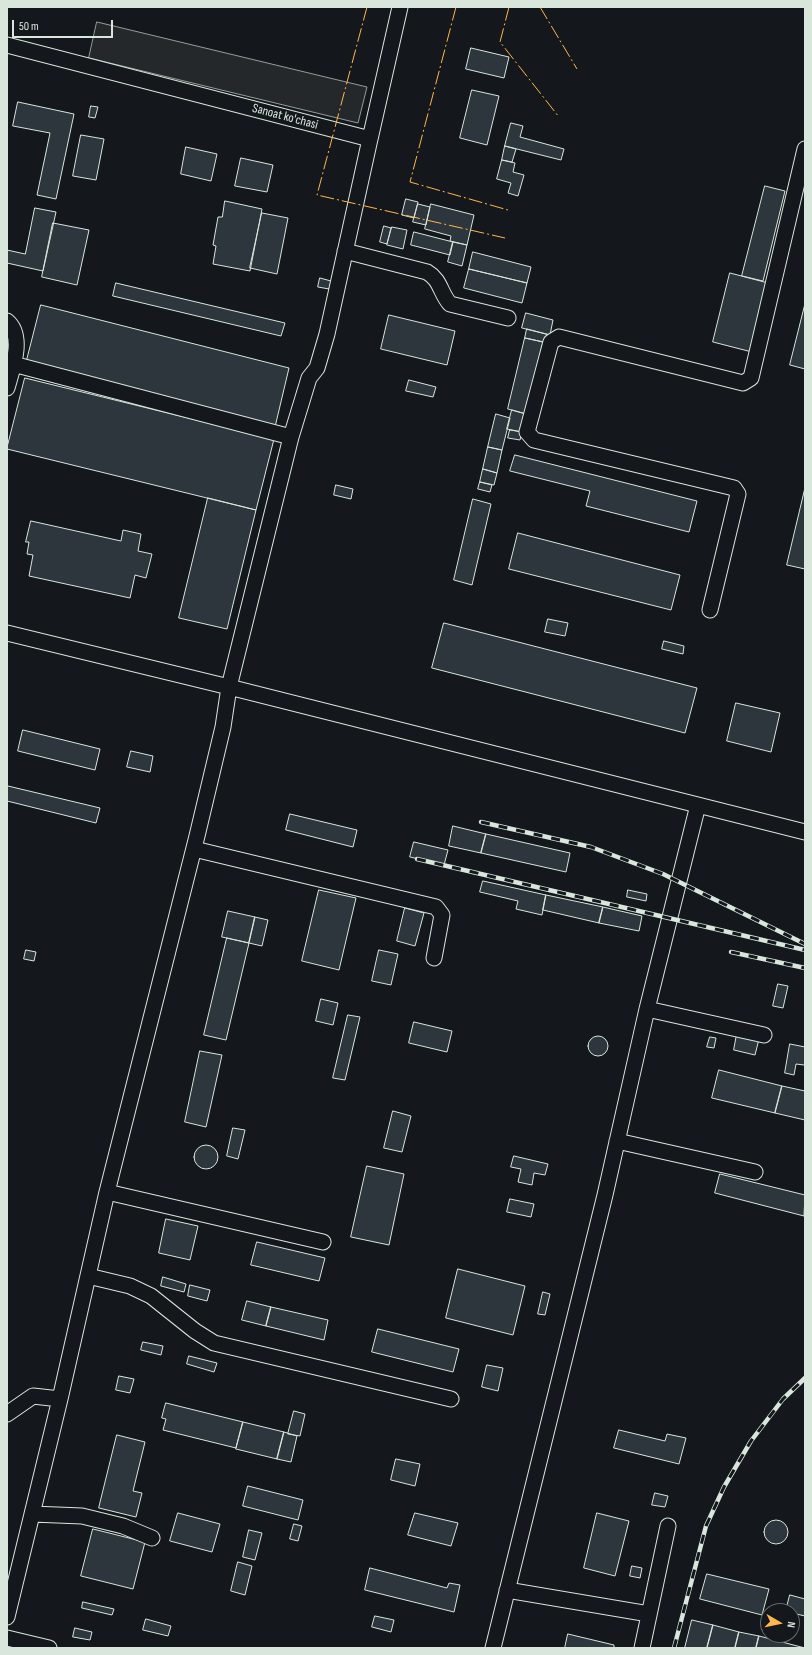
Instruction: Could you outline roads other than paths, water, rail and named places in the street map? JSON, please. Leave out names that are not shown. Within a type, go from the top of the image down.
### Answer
[{"type":"street","points":[[7,1617],[60,1399],[107,1192],[194,849],[223,727],[229,687],[291,437],[309,378],[317,368],[326,334],[400,7]]},
{"type":"street","name":"Sanoat ko'chasi","points":[[7,45],[370,139]]},
{"type":"street","points":[[710,610],[738,494],[734,488],[534,440],[527,432],[551,342],[559,337],[743,383],[751,378],[805,149]]},
{"type":"street","points":[[345,251],[427,272],[435,277],[445,299],[450,304],[508,318]]},
{"type":"street","points":[[7,321],[14,331],[16,353],[7,388]]},
{"type":"street","points":[[13,364],[291,437]]},
{"type":"street","points":[[7,633],[229,687],[805,832]]},
{"type":"street","points":[[493,1648],[698,805]]},
{"type":"street","points":[[194,849],[436,907],[442,915],[434,958]]},
{"type":"street","points":[[648,1009],[764,1035]]},
{"type":"street","points":[[617,1141],[755,1172]]},
{"type":"street","points":[[107,1192],[323,1242]]},
{"type":"street","points":[[88,1276],[130,1286],[151,1296],[195,1331],[214,1343],[451,1399]]},
{"type":"street","points":[[7,1414],[33,1396],[60,1399]]},
{"type":"street","points":[[32,1514],[82,1516],[123,1526],[152,1538]]},
{"type":"street","points":[[642,1648],[668,1526]]},
{"type":"street","points":[[507,1590],[649,1614]]},
{"type":"street","points":[[7,1638],[49,1648]]},
{"type":"railway","points":[[481,822],[591,847],[663,874],[805,944]]},
{"type":"railway","points":[[417,859],[805,950]]},
{"type":"railway","points":[[731,952],[805,968]]},
{"type":"railway","points":[[674,1648],[706,1526],[724,1487],[751,1441],[783,1399],[805,1378]]}]
